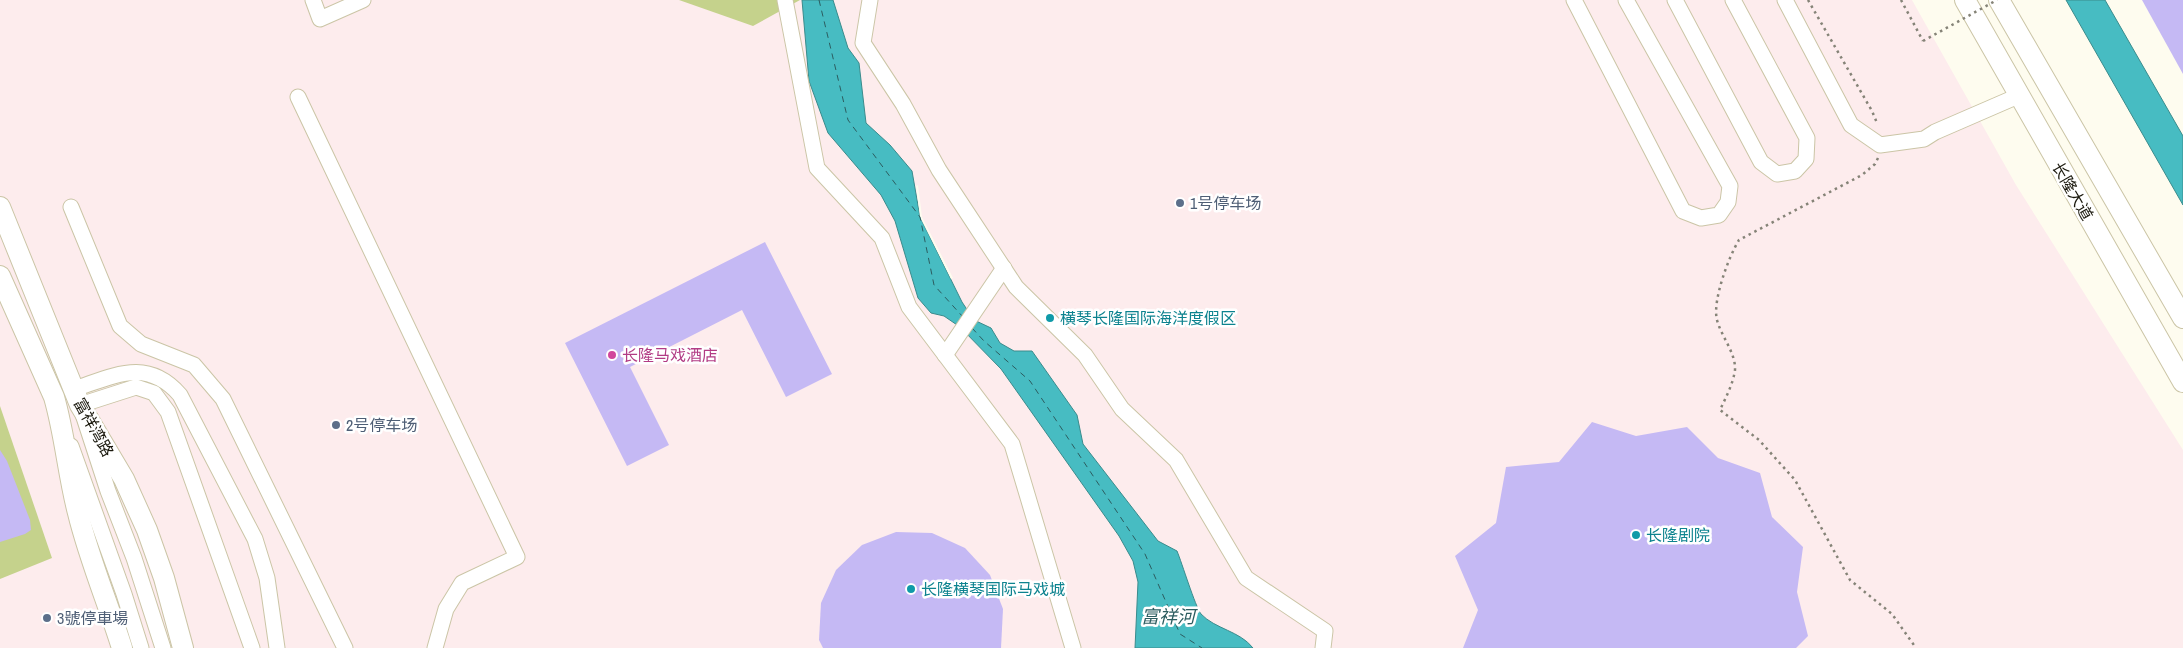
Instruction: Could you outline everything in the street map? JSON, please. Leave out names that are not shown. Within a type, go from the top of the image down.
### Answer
[{"type":"main road","name":"长隆大道","points":[[1965,0],[2018,96],[2183,382]]},
{"type":"main road","name":"长隆大道","points":[[1998,0],[2183,318]]},
{"type":"main road","name":"富祥湾路","points":[[0,207],[77,397],[124,480],[147,530],[164,578],[183,648]]},
{"type":"main road","name":"富祥湾路","points":[[0,276],[54,397],[60,417],[70,484],[83,533],[122,648]]},
{"type":"street","points":[[313,0],[320,19],[362,0]]},
{"type":"street","points":[[785,0],[817,168],[882,238],[909,307],[1012,444],[1073,648]]},
{"type":"street","points":[[870,0],[863,43],[904,104],[939,170],[1016,287],[1085,354],[1122,409],[1176,460],[1246,578],[1325,631],[1323,648]]},
{"type":"street","points":[[1574,0],[1683,211],[1701,218],[1718,215],[1728,202],[1730,186],[1626,0]]},
{"type":"street","points":[[1675,0],[1762,162],[1777,174],[1795,171],[1806,159],[1807,138],[1733,0]]},
{"type":"street","points":[[1785,0],[1851,125],[1880,145],[1924,139],[1935,132],[2018,96]]},
{"type":"street","points":[[298,97],[516,557],[462,583],[446,609],[435,648]]},
{"type":"street","points":[[71,208],[120,326],[141,344],[194,365],[223,399],[345,648]]},
{"type":"street","points":[[945,354],[1004,268]]},
{"type":"street","points":[[77,397],[132,371],[151,374],[168,381],[180,395],[256,538],[267,578],[278,648]]},
{"type":"street","points":[[77,397],[136,386],[154,394],[168,412],[252,648]]},
{"type":"street","points":[[77,397],[108,491],[137,566],[163,648]]},
{"type":"street","points":[[60,417],[99,522],[141,648]]},
{"type":"path","points":[[1808,0],[1872,111],[1879,129]]},
{"type":"path","points":[[1901,0],[1923,41],[1998,0]]},
{"type":"path","points":[[1881,152],[1875,164],[1862,175],[1739,240],[1731,252],[1718,300],[1716,318],[1735,369],[1732,384],[1720,410],[1759,440],[1794,480],[1850,580],[1892,614],[1916,648]]},
{"type":"shaded area","name":"横琴长隆国际海洋度假区","points":[[0,0],[1912,0],[2016,185],[2183,450],[2183,648],[0,648]]},
{"type":"green space","points":[[679,0],[800,0],[753,26]]},
{"type":"green space","points":[[0,406],[52,558],[0,579]]},
{"type":"water","name":"富祥河","points":[[802,0],[833,0],[848,48],[859,63],[866,123],[890,145],[912,171],[920,217],[962,302],[974,320],[991,328],[1000,343],[1014,351],[1032,351],[1077,415],[1083,444],[1158,541],[1177,551],[1201,614],[1213,623],[1248,642],[1253,648],[1135,648],[1138,582],[1133,561],[1119,536],[1001,369],[960,327],[944,316],[931,313],[918,298],[895,221],[881,195],[828,133],[809,81]]},
{"type":"water","points":[[2066,0],[2105,0],[2183,136],[2183,205]]},
{"type":"pier","points":[[918,185],[922,217],[953,278],[951,279],[920,217],[916,186]]},
{"type":"building","points":[[2142,0],[2183,0],[2183,74]]},
{"type":"building","name":"长隆马戏酒店","points":[[765,242],[832,374],[786,397],[742,310],[630,367],[669,445],[627,466],[565,343]]},
{"type":"building","name":"长隆剧院","points":[[1592,422],[1636,436],[1687,427],[1718,458],[1760,473],[1772,517],[1803,547],[1797,592],[1808,636],[1796,648],[1463,648],[1478,610],[1455,556],[1496,523],[1506,467],[1559,462]]},
{"type":"building","points":[[0,450],[7,461],[30,520],[31,530],[25,534],[0,542]]},
{"type":"building","name":"长隆横琴国际马戏城","points":[[896,532],[932,533],[965,548],[990,575],[1003,609],[1001,648],[823,648],[819,640],[821,603],[836,570],[862,545]]},
{"type":"ferry route","points":[[819,0],[848,120],[920,217],[934,285],[963,317]]},
{"type":"ferry route","points":[[972,328],[984,341],[1030,381],[1145,554],[1180,634],[1202,648]]},
{"type":"place","name":"1号停车场","points":[[1180,203]]},
{"type":"place","name":"横琴长隆国际海洋度假区","points":[[1050,318]]},
{"type":"place","name":"长隆马戏酒店","points":[[612,355]]},
{"type":"place","name":"2号停车场","points":[[336,425]]},
{"type":"place","name":"长隆剧院","points":[[1636,535]]},
{"type":"place","name":"长隆横琴国际马戏城","points":[[911,589]]},
{"type":"place","name":"3號停車場","points":[[47,618]]}]
